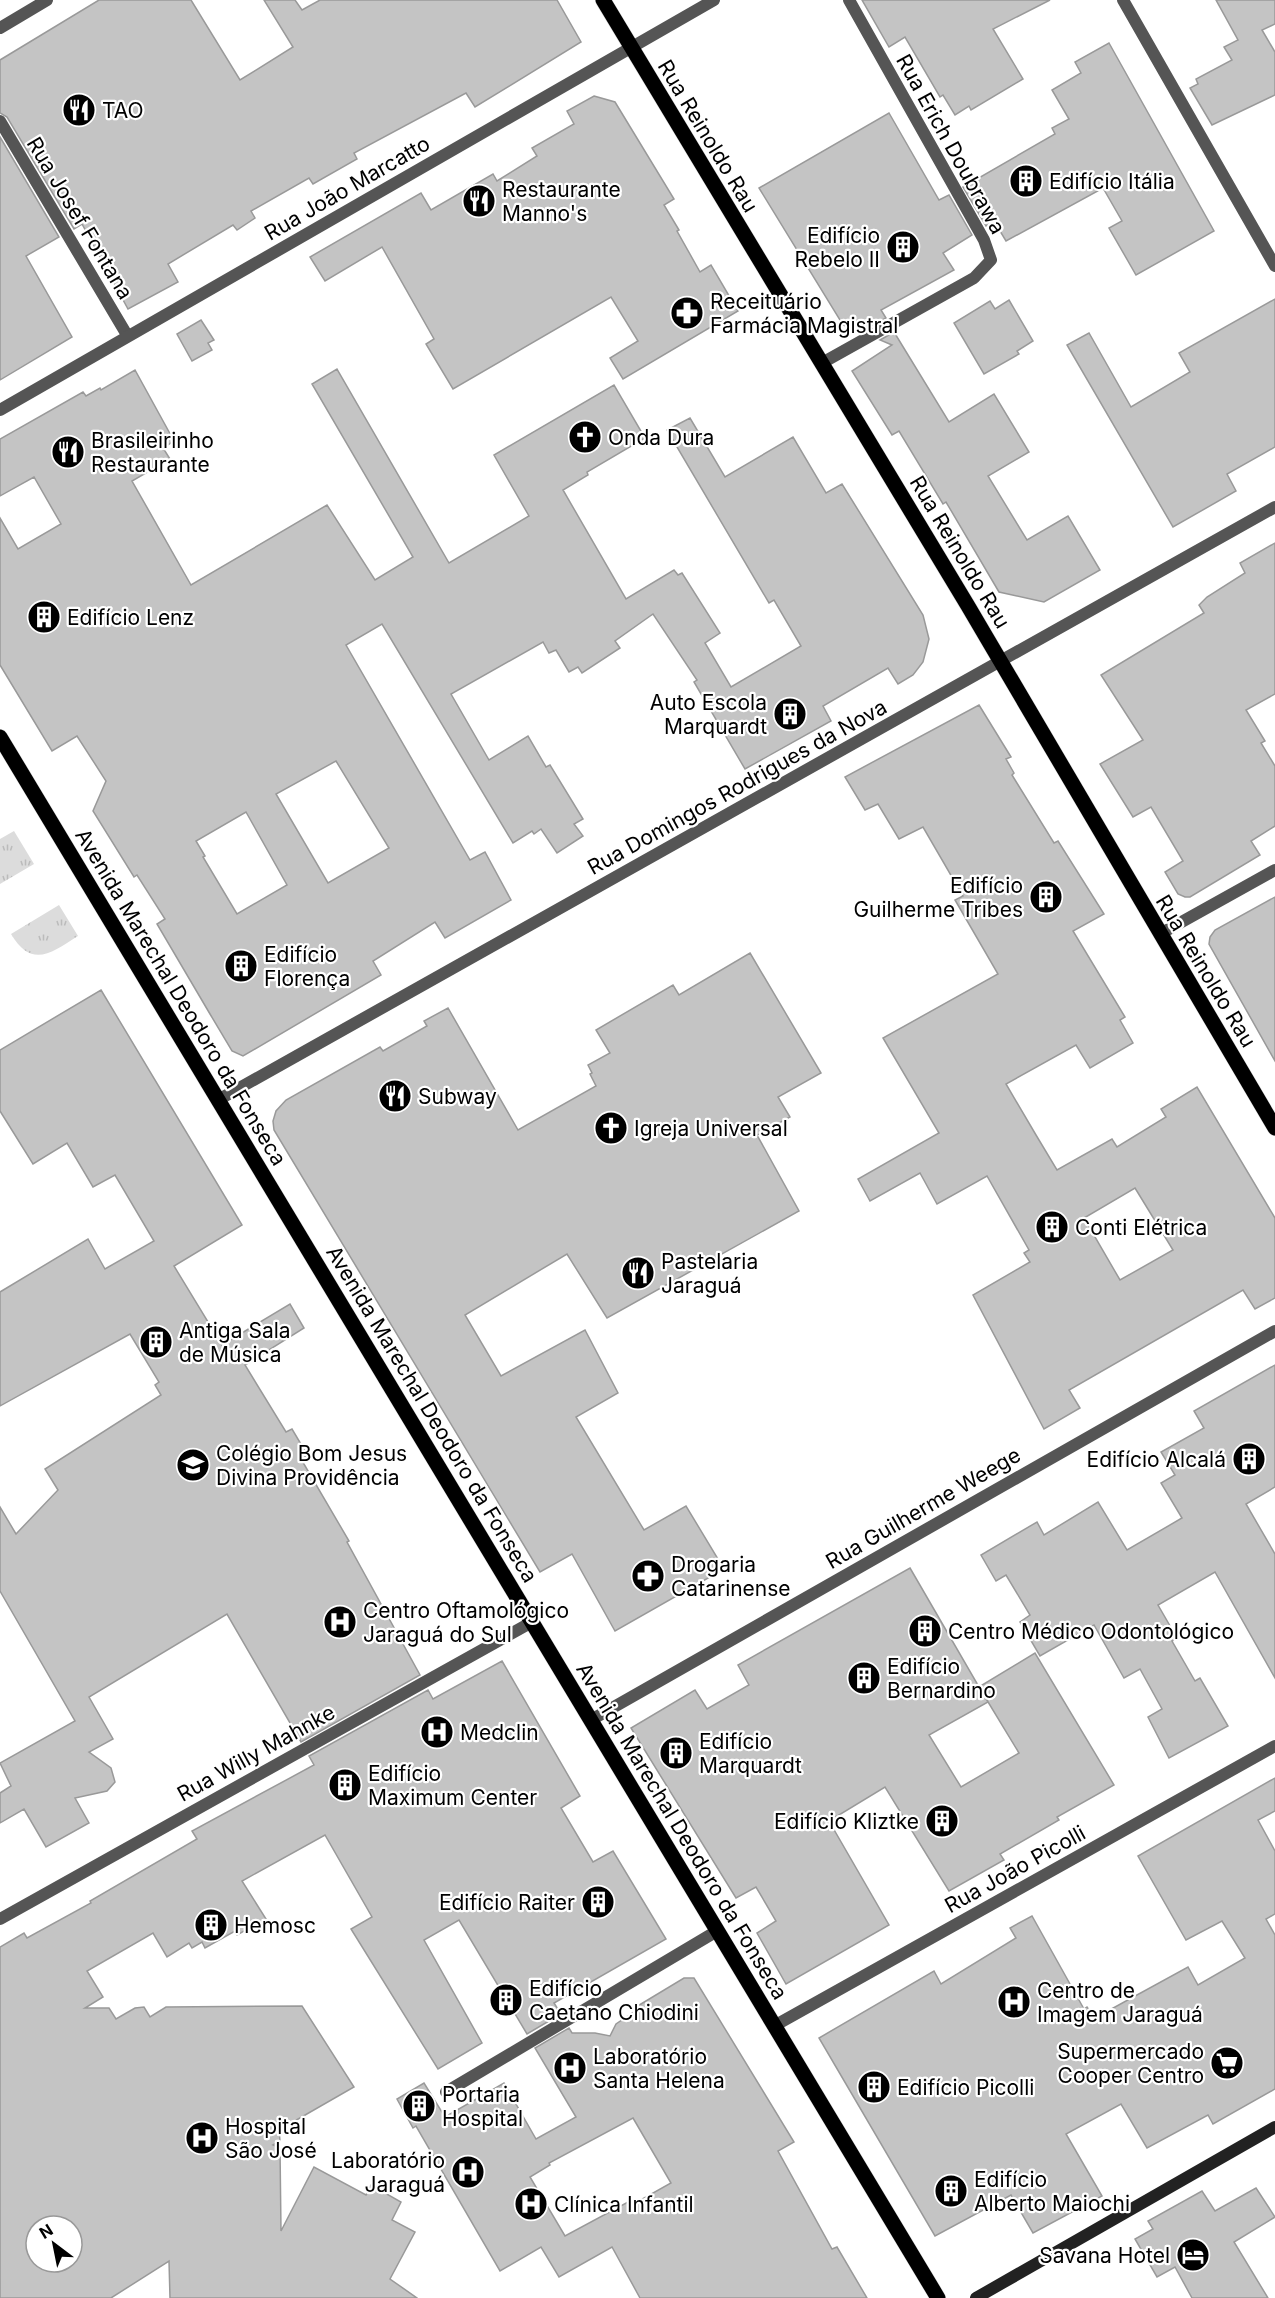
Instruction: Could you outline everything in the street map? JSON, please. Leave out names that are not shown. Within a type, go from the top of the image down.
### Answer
[{"type":"main road","name":"Rua Reinoldo Rau","points":[[603,0],[1001,662],[1275,1128]]},
{"type":"main road","name":"Avenida Marechal Deodoro da Fonseca","points":[[0,737],[938,2298]]},
{"type":"street","points":[[0,28],[47,0]]},
{"type":"street","name":"Rua João Marcatto","points":[[0,410],[714,0]]},
{"type":"street","name":"Rua Erich Doubrawa","points":[[822,363],[974,278],[991,260],[984,240],[849,0]]},
{"type":"street","points":[[1122,0],[1275,266]]},
{"type":"street","name":"Rua Josef Fontana","points":[[0,121],[127,335]]},
{"type":"street","name":"Rua Domingos Rodrigues da Nova","points":[[218,1100],[1275,507]]},
{"type":"street","points":[[1160,934],[1275,870]]},
{"type":"street","name":"Rua Guilherme Weege","points":[[591,1720],[1275,1331]]},
{"type":"street","name":"Rua Willy Mahnke","points":[[0,1919],[532,1622]]},
{"type":"street","name":"Rua João Picolli","points":[[774,2026],[1275,1746]]},
{"type":"street","points":[[446,2092],[717,1931]]},
{"type":"street","points":[[975,2298],[1275,2127]]},
{"type":"green space","points":[[14,831],[34,864],[0,884],[0,839]]},
{"type":"green space","points":[[59,905],[78,936],[59,948],[42,954],[34,954],[19,945],[11,934]]},
{"type":"building","points":[[99,0],[191,0],[240,80],[293,47],[264,0],[295,0],[302,10],[320,0],[557,0],[581,42],[475,107],[466,93],[354,153],[357,159],[313,184],[309,178],[251,211],[255,218],[237,230],[233,225],[168,264],[178,282],[128,309],[82,224],[74,229],[7,117],[0,113],[0,60]]},
{"type":"building","points":[[862,0],[1050,0],[993,29],[1023,79],[971,110],[969,106],[955,115],[943,95],[940,97],[905,37],[889,47]]},
{"type":"building","points":[[1216,0],[1275,0],[1275,24],[1262,30],[1275,52],[1275,95],[1212,125],[1190,88],[1198,84],[1196,79],[1232,60],[1224,47],[1238,40]]},
{"type":"building","points":[[1109,43],[1214,231],[1136,275],[1109,228],[1122,221],[1103,188],[1006,241],[994,221],[986,226],[963,187],[1055,134],[1052,128],[1069,119],[1052,90],[1081,73],[1075,62]]},
{"type":"building","points":[[594,96],[615,102],[674,199],[664,205],[700,272],[711,265],[738,311],[623,379],[610,358],[638,341],[611,297],[453,389],[426,344],[434,339],[382,247],[325,281],[310,257],[421,193],[431,210],[493,174],[497,181],[537,156],[532,148],[574,124],[567,111]]},
{"type":"building","points":[[889,113],[939,200],[949,195],[972,235],[943,253],[954,270],[881,310],[886,318],[860,332],[843,325],[759,188]]},
{"type":"building","points":[[0,137],[59,237],[26,256],[72,337],[0,380]]},
{"type":"building","points":[[1275,299],[1275,447],[1227,474],[1236,491],[1173,527],[1067,345],[1089,333],[1131,407],[1190,372],[1179,353]]},
{"type":"building","points":[[1009,300],[1033,341],[1017,351],[1019,354],[984,374],[954,323],[990,301],[995,309]]},
{"type":"building","points":[[201,320],[214,340],[208,343],[212,350],[192,361],[177,334]]},
{"type":"building","points":[[894,332],[949,422],[994,394],[1029,452],[988,476],[1027,540],[1068,516],[1100,570],[1044,602],[999,592],[946,502],[943,504],[899,431],[892,435],[852,371],[892,345],[880,340]]},
{"type":"building","points":[[337,369],[449,563],[529,516],[494,455],[614,385],[645,438],[587,472],[588,475],[563,490],[626,599],[674,570],[678,575],[682,573],[720,633],[705,643],[731,687],[801,646],[774,600],[769,603],[667,430],[690,418],[725,477],[793,437],[826,493],[842,484],[923,615],[929,639],[923,662],[913,675],[898,684],[888,668],[823,706],[831,721],[745,769],[694,682],[697,680],[653,614],[615,641],[620,648],[582,673],[578,667],[569,672],[556,650],[549,653],[543,642],[451,694],[489,760],[528,736],[546,767],[550,765],[583,819],[574,824],[583,836],[557,853],[541,829],[534,834],[532,831],[513,843],[382,624],[346,645],[470,860],[485,852],[511,900],[445,938],[435,922],[373,961],[381,975],[243,1056],[232,1051],[157,924],[165,919],[137,875],[134,877],[93,811],[106,781],[77,736],[52,751],[0,665],[0,518],[18,549],[61,524],[34,477],[0,496],[0,439],[83,392],[86,396],[100,388],[101,390],[135,370],[174,441],[163,448],[170,459],[132,481],[191,585],[327,505],[375,580],[413,557],[312,384]],"holes":[[[336,761],[389,848],[328,883],[276,794]],[[246,812],[287,885],[237,914],[196,841]]]},
{"type":"building","points":[[1275,543],[1275,694],[1246,710],[1265,741],[1261,743],[1275,766],[1275,826],[1251,841],[1260,855],[1190,897],[1185,897],[1178,894],[1165,872],[1183,861],[1151,807],[1133,817],[1100,764],[1143,740],[1101,675],[1204,613],[1199,605],[1207,597],[1245,573],[1240,563]]},
{"type":"building","points":[[979,705],[1011,757],[1006,759],[1014,773],[1012,775],[1054,843],[1058,841],[1104,914],[1073,931],[1125,1017],[1120,1020],[1133,1043],[1090,1068],[1076,1045],[1006,1084],[1057,1170],[1112,1139],[1117,1147],[1166,1117],[1161,1109],[1197,1087],[1275,1218],[1275,1298],[1255,1309],[1243,1290],[1069,1390],[1080,1408],[1044,1429],[973,1295],[1030,1262],[1024,1253],[1029,1250],[987,1176],[937,1204],[920,1173],[870,1201],[858,1179],[939,1133],[883,1038],[998,974],[955,900],[963,896],[923,827],[899,839],[878,804],[865,810],[845,777]],"holes":[[[1135,1188],[1173,1250],[1120,1280],[1084,1218]]]},
{"type":"building","points":[[1275,897],[1275,1061],[1209,944],[1210,937],[1215,930]]},
{"type":"building","points":[[750,953],[821,1073],[778,1097],[790,1117],[757,1135],[799,1211],[607,1318],[567,1254],[465,1315],[501,1376],[585,1330],[618,1393],[576,1417],[644,1530],[686,1506],[724,1569],[615,1631],[572,1554],[540,1572],[274,1130],[273,1121],[276,1111],[286,1100],[380,1047],[383,1051],[427,1026],[424,1021],[448,1008],[518,1130],[596,1086],[588,1065],[610,1053],[596,1030],[673,985],[679,995]]},
{"type":"building","points":[[101,990],[242,1225],[174,1266],[222,1345],[290,1304],[304,1328],[245,1365],[286,1432],[292,1429],[308,1456],[301,1459],[349,1541],[347,1542],[420,1675],[301,1742],[227,1614],[89,1697],[113,1739],[89,1752],[111,1768],[115,1782],[107,1791],[75,1798],[89,1823],[46,1847],[24,1809],[0,1823],[0,1793],[11,1786],[0,1763],[75,1721],[0,1591],[0,1507],[16,1534],[58,1490],[45,1469],[161,1395],[155,1385],[159,1382],[130,1334],[0,1406],[0,1292],[88,1239],[105,1269],[154,1241],[115,1175],[93,1187],[67,1143],[33,1164],[0,1111],[0,1050]]},
{"type":"building","points":[[1275,1365],[1275,1487],[1246,1504],[1275,1554],[1275,1678],[1215,1572],[1158,1605],[1177,1638],[1172,1641],[1195,1681],[1200,1678],[1228,1726],[1169,1758],[1148,1717],[1162,1709],[1140,1669],[1124,1678],[1094,1625],[1040,1656],[1020,1622],[1030,1615],[1006,1575],[996,1581],[981,1555],[1037,1522],[1044,1535],[1098,1502],[1127,1550],[1182,1518],[1161,1483],[1175,1475],[1161,1452],[1204,1428],[1194,1411]]},
{"type":"building","points":[[910,1568],[979,1687],[1035,1653],[1114,1785],[1057,1817],[1059,1820],[1000,1854],[1004,1860],[949,1891],[885,1787],[829,1821],[889,1925],[786,1984],[757,1933],[776,1921],[756,1887],[736,1898],[631,1728],[695,1690],[707,1709],[749,1685],[738,1665]],"holes":[[[982,1692],[1019,1753],[961,1787],[929,1735],[988,1702]]]},
{"type":"building","points":[[502,1661],[580,1796],[561,1808],[593,1862],[613,1851],[666,1939],[554,2003],[561,2014],[527,2034],[459,1920],[424,1940],[482,2043],[438,2069],[351,1929],[372,1917],[325,1835],[242,1881],[266,1919],[237,1935],[235,1931],[205,1948],[202,1942],[192,1948],[189,1943],[167,1957],[153,1933],[87,1971],[103,1997],[85,2008],[109,2008],[116,2019],[135,2008],[144,2007],[150,2017],[166,2007],[302,2006],[354,2087],[279,2130],[280,2141],[273,2145],[280,2148],[281,2231],[314,2167],[366,2195],[371,2185],[401,2202],[392,2220],[415,2232],[390,2279],[417,2298],[170,2298],[169,2261],[111,2298],[0,2298],[0,1947],[24,1933],[27,1938],[91,1903],[90,1901],[197,1839],[192,1831],[314,1765],[309,1756],[428,1690],[433,1699]]},
{"type":"building","points":[[1275,1778],[1275,1811],[1258,1820],[1275,1851],[1275,1914],[1266,1919],[1275,1935],[1275,2089],[1213,2124],[1208,2115],[1147,2148],[1121,2104],[1066,2134],[1102,2196],[1033,2233],[1011,2195],[935,2236],[819,2038],[934,1971],[941,1984],[1016,1938],[1010,1928],[1032,1916],[1084,2009],[1087,2007],[1095,2018],[1188,1967],[1198,1985],[1245,1958],[1222,1921],[1186,1940],[1138,1856]]},
{"type":"building","points":[[684,1978],[694,1978],[794,2142],[778,2151],[832,2249],[837,2247],[867,2298],[640,2298],[612,2247],[559,2277],[541,2247],[500,2271],[416,2126],[413,2128],[397,2099],[424,2083],[445,2117],[504,2083],[536,2139],[576,2117],[535,2048],[569,2028],[572,2033],[595,2033],[610,2036],[616,2024],[638,2009],[636,2007]],"holes":[[[633,2118],[671,2183],[630,2206],[628,2202],[565,2236],[530,2177],[550,2165],[549,2163]]]},
{"type":"building","name":"Savana Hotel","points":[[1256,2188],[1275,2217],[1234,2242],[1268,2298],[1192,2298],[1175,2267],[1157,2277],[1135,2239],[1153,2229],[1148,2221],[1202,2191],[1215,2211]]},
{"type":"place","name":"TAO","points":[[79,110]]},
{"type":"place","name":"Edifício Itália","points":[[1026,181]]},
{"type":"place","name":"Restaurante Manno's","points":[[479,201]]},
{"type":"place","name":"Edifício Rebelo II","points":[[903,247]]},
{"type":"place","name":"Receituário Farmácia Magistral","points":[[687,313]]},
{"type":"place","name":"Onda Dura","points":[[585,437]]},
{"type":"place","name":"Brasileirinho Restaurante","points":[[68,452]]},
{"type":"place","name":"Edifício Lenz","points":[[44,617]]},
{"type":"place","name":"Auto Escola Marquardt","points":[[790,714]]},
{"type":"place","name":"Edifício Guilherme Tribes","points":[[1046,897]]},
{"type":"place","name":"Edifício Florença","points":[[241,966]]},
{"type":"place","name":"Subway","points":[[395,1096]]},
{"type":"place","name":"Igreja Universal","points":[[611,1128]]},
{"type":"place","name":"Conti Elétrica","points":[[1052,1227]]},
{"type":"place","name":"Pastelaria Jaraguá","points":[[638,1273]]},
{"type":"place","name":"Antiga Sala de Música","points":[[156,1342]]},
{"type":"place","name":"Edifício Alcalá","points":[[1249,1459]]},
{"type":"place","name":"Colégio Bom Jesus Divina Providência","points":[[193,1465]]},
{"type":"place","name":"Drogaria Catarinense","points":[[648,1576]]},
{"type":"place","name":"Centro Oftamológico Jaraguá do Sul","points":[[340,1622]]},
{"type":"place","name":"Centro Médico Odontológico","points":[[925,1631]]},
{"type":"place","name":"Edifício Bernardino","points":[[864,1678]]},
{"type":"place","name":"Medclin","points":[[437,1732]]},
{"type":"place","name":"Edifício Marquardt","points":[[676,1753]]},
{"type":"place","name":"Edifício Maximum Center","points":[[345,1785]]},
{"type":"place","name":"Edifício Kliztke","points":[[942,1821]]},
{"type":"place","name":"Edifício Raiter","points":[[598,1902]]},
{"type":"place","name":"Hemosc","points":[[211,1925]]},
{"type":"place","name":"Edifício Caetano Chiodini","points":[[506,2000]]},
{"type":"place","name":"Centro de Imagem Jaraguá","points":[[1014,2002]]},
{"type":"place","name":"Supermercado Cooper Centro","points":[[1227,2063]]},
{"type":"place","name":"Laboratório Santa Helena","points":[[570,2068]]},
{"type":"place","name":"Edifício Picolli","points":[[874,2087]]},
{"type":"place","name":"Portaria Hospital","points":[[419,2106]]},
{"type":"place","name":"Hospital São José","points":[[202,2138]]},
{"type":"place","name":"Laboratório Jaraguá","points":[[468,2172]]},
{"type":"place","name":"Edifício Alberto Maiochi","points":[[951,2191]]},
{"type":"place","name":"Clínica Infantil","points":[[531,2204]]},
{"type":"place","name":"Savana Hotel","points":[[1193,2255]]}]
